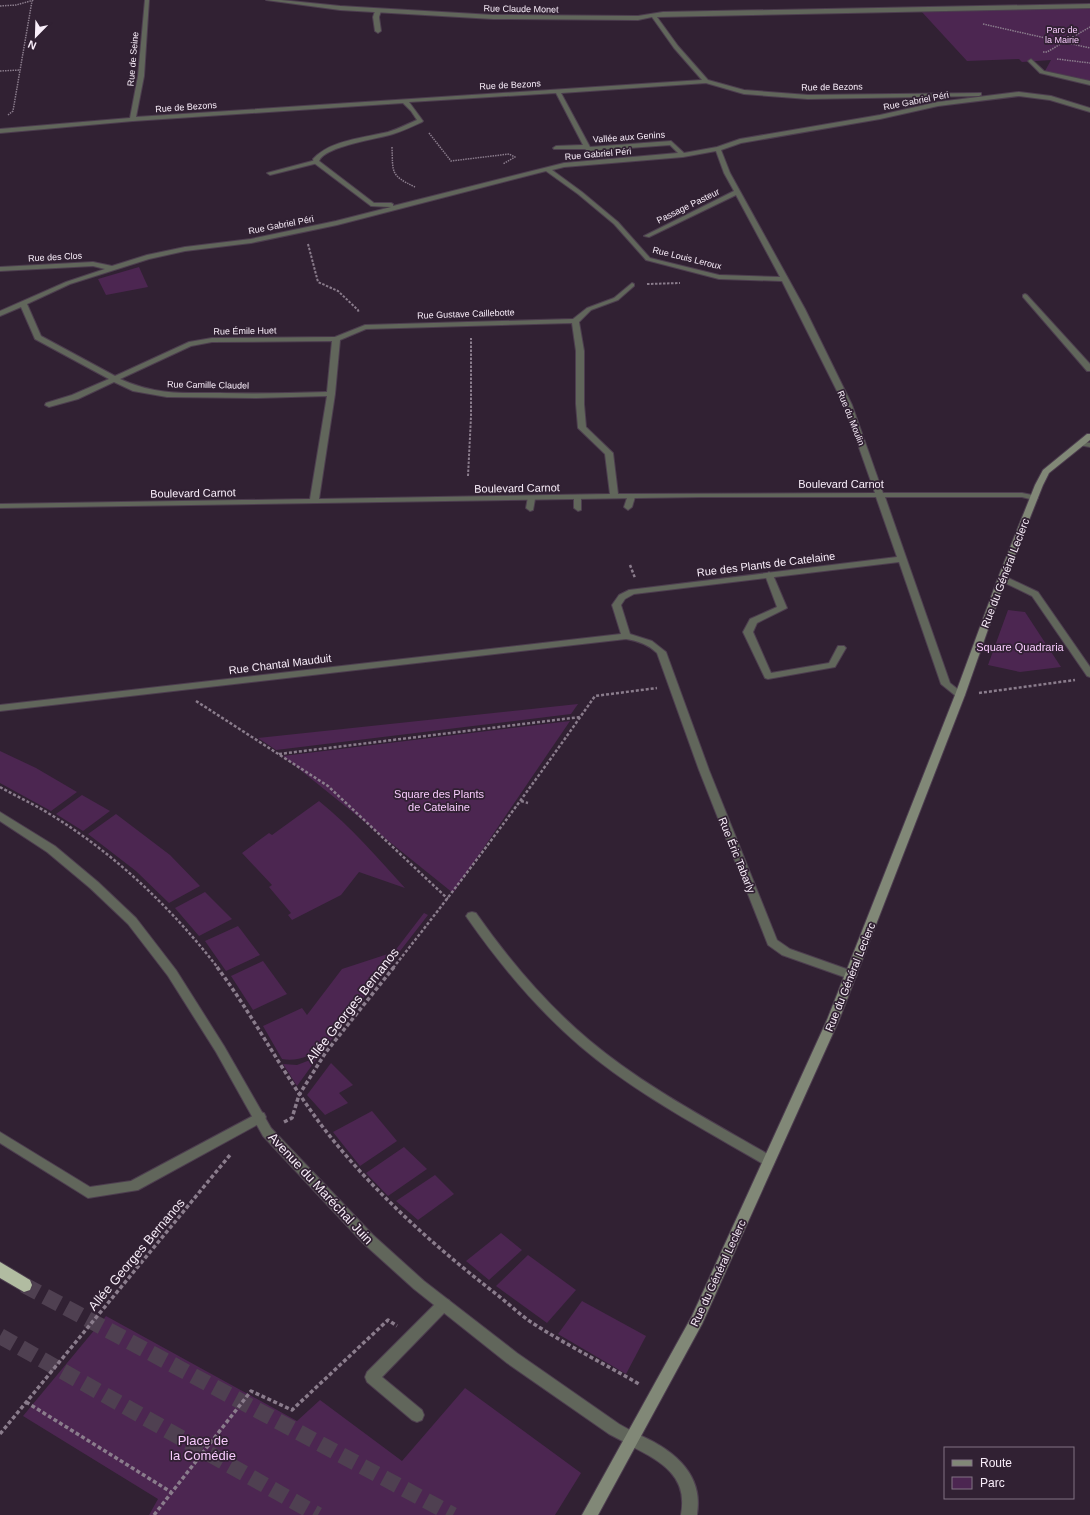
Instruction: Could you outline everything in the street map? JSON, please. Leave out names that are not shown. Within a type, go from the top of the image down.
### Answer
[{"type":"highway","points":[[0,1269],[24,1285]]},
{"type":"street","name":"Rue de Seine","points":[[133,119],[141,76],[147,0]]},
{"type":"street","name":"Rue Claude Monet","points":[[268,0],[378,11],[493,17],[638,18],[653,15],[1090,6]]},
{"type":"street","points":[[378,11],[376,17],[378,31]]},
{"type":"street","points":[[653,15],[676,47],[706,81]]},
{"type":"street","points":[[1031,61],[1042,72],[1090,83]]},
{"type":"street","name":"Rue de Bezons","points":[[0,131],[133,119],[706,81],[744,92],[801,97],[1004,93],[1019,94]]},
{"type":"street","name":"Vallée aux Genins","points":[[558,92],[588,149],[671,143],[683,155]]},
{"type":"street","name":"Rue Gabriel Péri","points":[[0,314],[68,283],[147,257],[185,249],[251,241],[304,230],[401,207],[492,182],[578,163],[683,155],[718,149],[740,142],[880,117],[938,104],[1019,94],[1045,97],[1090,110]]},
{"type":"street","points":[[316,162],[318,156],[325,152],[393,132],[420,121],[413,110],[404,101]]},
{"type":"street","points":[[556,148],[587,146]]},
{"type":"street","name":"Rue du Moulin","points":[[718,149],[727,173],[801,309],[850,411],[946,684],[960,695]]},
{"type":"street","points":[[270,174],[316,162]]},
{"type":"street","points":[[316,162],[373,205],[401,207]]},
{"type":"street","name":"Rue Louis Leroux","points":[[547,169],[580,193],[616,223],[648,259],[714,276],[785,280]]},
{"type":"street","name":"Passage Pasteur","points":[[647,236],[737,192]]},
{"type":"street","name":"Rue des Clos","points":[[0,269],[93,264],[111,268]]},
{"type":"street","points":[[614,497],[609,453],[582,428],[580,404],[580,352],[576,321],[589,309],[616,299],[632,285]]},
{"type":"street","points":[[1025,296],[1090,369]]},
{"type":"street","name":"Rue Camille Claudel","points":[[23,304],[38,337],[136,389],[167,395],[257,396],[331,394]]},
{"type":"street","name":"Rue Gustave Caillebotte","points":[[336,339],[365,327],[576,321]]},
{"type":"street","points":[[314,502],[331,394],[336,339]]},
{"type":"street","name":"Rue Émile Huet","points":[[49,406],[75,397],[188,344],[212,340],[336,339]]},
{"type":"street","name":"Rue du Général Leclerc","points":[[590,1515],[697,1320],[833,1020],[960,695],[1002,578],[1046,472],[1087,441]]},
{"type":"street","name":"Boulevard Carnot","points":[[0,506],[749,495],[1022,495],[1034,498]]},
{"type":"street","points":[[628,507],[631,496]]},
{"type":"street","points":[[577,498],[578,508]]},
{"type":"street","points":[[530,508],[531,499]]},
{"type":"street","name":"Rue des Plants de Catelaine","points":[[626,636],[616,605],[622,597],[632,592],[902,559]]},
{"type":"street","points":[[769,576],[782,608],[753,621],[748,632],[768,676],[832,665],[841,648]]},
{"type":"street","points":[[1002,578],[1035,594],[1086,676]]},
{"type":"street","name":"Rue Chantal Mauduit","points":[[0,708],[626,636]]},
{"type":"street","name":"Rue Éric Tabarly","points":[[626,636],[645,640],[661,652],[704,770],[772,942],[786,952],[851,974]]},
{"type":"street","name":"Avenue du Maréchal Juin","points":[[0,816],[51,849],[94,885],[132,921],[172,973],[220,1049],[260,1117],[267,1132],[368,1239],[419,1285],[512,1358],[614,1429],[672,1462],[686,1479],[691,1499],[689,1515]]},
{"type":"street","points":[[472,916],[489,941],[562,1024],[598,1053],[666,1101],[769,1161]]},
{"type":"street","points":[[0,1137],[88,1193],[133,1186],[260,1117]]},
{"type":"street","points":[[417,1415],[372,1377],[444,1304]]},
{"type":"path","points":[[0,6],[16,5],[33,0],[13,111],[3,119]]},
{"type":"path","points":[[977,23],[1090,48]]},
{"type":"path","points":[[1039,53],[1047,52],[1090,27]]},
{"type":"path","points":[[0,71],[20,70]]},
{"type":"path","points":[[420,121],[451,161],[509,154],[515,157],[490,173],[492,182]]},
{"type":"path","points":[[393,132],[392,161],[393,169],[398,179],[442,196]]},
{"type":"path","points":[[304,230],[318,282],[338,291],[358,310],[365,327]]},
{"type":"path","points":[[632,285],[673,284],[695,281],[714,276]]},
{"type":"path","points":[[468,476],[471,416],[471,324]]},
{"type":"path","points":[[960,695],[1086,676]]},
{"type":"path","name":"Allée Georges Bernanos","points":[[267,1132],[292,1118],[299,1094],[326,1052],[448,899],[521,801],[595,696],[674,685]]},
{"type":"path","points":[[175,688],[328,786],[448,899]]},
{"type":"path","points":[[279,754],[580,716]]},
{"type":"path","points":[[0,787],[43,810],[84,837],[132,874],[163,904],[200,944],[229,984],[299,1094],[337,1145],[370,1182],[420,1230],[466,1270],[530,1321],[657,1394]]},
{"type":"path","points":[[521,801],[528,803]]},
{"type":"path","name":"Allée Georges Bernanos","points":[[0,1434],[233,1152]]},
{"type":"path","points":[[154,1515],[251,1391],[292,1410],[388,1320],[412,1337]]},
{"type":"path","points":[[26,1402],[172,1492]]},
{"type":"green space","name":"Parc de la Mairie","points":[[1090,8],[1090,81],[1045,71],[1051,60],[1022,62],[1019,59],[967,61],[921,11]]},
{"type":"green space","points":[[139,267],[148,287],[106,295],[98,279]]},
{"type":"green space","name":"Square Quadraria","points":[[1008,610],[1025,612],[1061,667],[1020,672],[988,665]]},
{"type":"green space","points":[[578,704],[571,714],[276,750],[258,738]]},
{"type":"green space","name":"Square des Plants de Catelaine","points":[[570,721],[453,893],[283,756]]},
{"type":"green space","points":[[0,751],[36,768],[77,792],[51,811],[0,783]]},
{"type":"green space","points":[[82,795],[110,811],[83,831],[56,814]]},
{"type":"green space","points":[[319,801],[353,832],[405,888],[359,872],[341,895],[292,920],[288,915],[291,913],[269,887],[272,885],[242,853],[269,833],[272,835]]},
{"type":"green space","points":[[116,814],[170,855],[200,886],[169,903],[136,871],[88,834]]},
{"type":"green space","points":[[205,892],[232,919],[199,936],[175,908]]},
{"type":"green space","points":[[424,913],[428,915],[325,1048],[299,1059],[282,1059],[263,1026],[302,1008],[307,1015],[342,969],[394,952]]},
{"type":"green space","points":[[238,926],[260,955],[226,971],[205,941]]},
{"type":"green space","points":[[263,961],[287,994],[253,1010],[231,976]]},
{"type":"green space","points":[[318,1057],[297,1086],[283,1064],[297,1065]]},
{"type":"green space","points":[[331,1063],[353,1085],[339,1093],[348,1103],[325,1115],[307,1095]]},
{"type":"green space","points":[[372,1111],[397,1141],[360,1166],[333,1132]]},
{"type":"green space","points":[[404,1147],[427,1169],[388,1196],[366,1173]]},
{"type":"green space","points":[[435,1175],[454,1194],[418,1220],[396,1201]]},
{"type":"green space","points":[[501,1233],[522,1250],[489,1280],[466,1261]]},
{"type":"green space","points":[[528,1255],[576,1290],[547,1323],[496,1286]]},
{"type":"green space","points":[[582,1301],[646,1336],[626,1374],[558,1334]]},
{"type":"green space","name":"Place de la Comédie","points":[[106,1316],[297,1421],[320,1400],[402,1461],[465,1388],[581,1473],[555,1515],[149,1515],[158,1499],[23,1416]]},
{"type":"tunnel","points":[[24,1285],[453,1515]]},
{"type":"tunnel","points":[[0,1336],[318,1515]]}]
